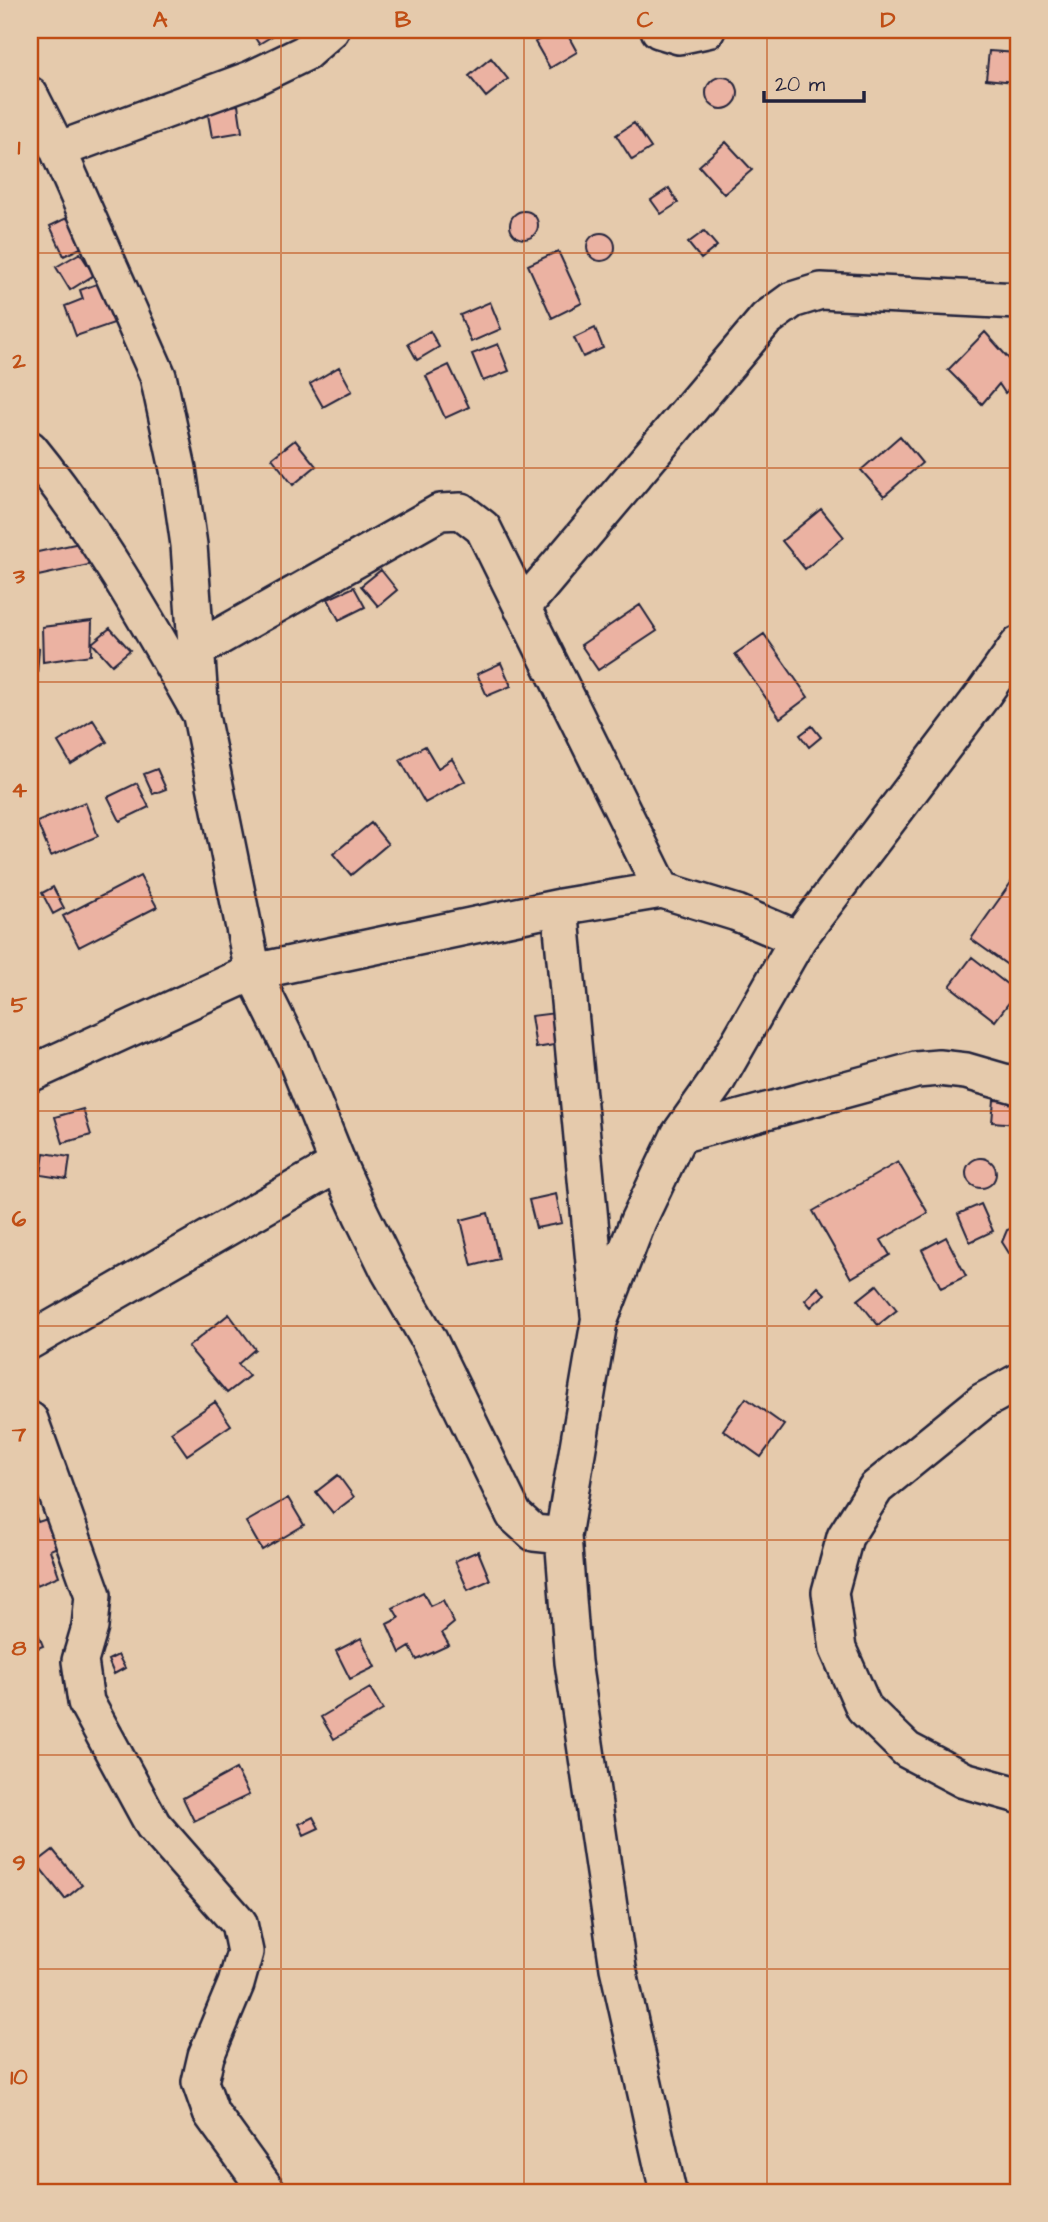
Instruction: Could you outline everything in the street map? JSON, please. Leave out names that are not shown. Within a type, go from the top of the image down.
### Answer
[{"type":"street","points":[[58,150],[251,79],[305,53],[331,30]]},
{"type":"street","points":[[659,30],[679,36],[708,30]]},
{"type":"street","points":[[30,95],[58,150],[158,376],[178,469],[189,545],[201,716],[253,972],[295,1057],[338,1164],[389,1271],[428,1338],[468,1416],[514,1515],[534,1533],[564,1536]]},
{"type":"street","points":[[522,608],[766,319],[792,300],[821,291],[1018,301]]},
{"type":"street","points":[[30,449],[56,482],[145,617],[201,716]]},
{"type":"street","points":[[198,649],[440,512],[461,512],[482,528],[662,890]]},
{"type":"street","points":[[668,2192],[618,1968],[573,1662],[564,1536],[599,1322],[638,1221],[679,1136],[715,1084],[798,939],[1018,645]]},
{"type":"street","points":[[30,1074],[253,972],[560,907],[662,890],[737,913],[798,939]]},
{"type":"street","points":[[560,907],[599,1322]]},
{"type":"street","points":[[679,1136],[916,1070],[939,1068],[966,1071],[1018,1086]]},
{"type":"street","points":[[30,1341],[338,1164]]},
{"type":"street","points":[[1018,1382],[983,1401],[876,1488],[845,1537],[830,1592],[838,1649],[864,1708],[907,1750],[964,1780],[1018,1795]]},
{"type":"street","points":[[30,1420],[93,1595],[90,1627],[80,1661],[86,1702],[153,1825],[239,1923],[245,1952],[236,1984],[205,2056],[200,2082],[211,2113],[268,2192]]},
{"type":"building","points":[[250,30],[282,30],[259,44]]},
{"type":"building","points":[[556,30],[565,30],[577,52],[550,68],[535,42]]},
{"type":"building","points":[[989,51],[1017,53],[1014,82],[986,79]]},
{"type":"building","points":[[491,58],[508,79],[486,97],[469,76]]},
{"type":"building","points":[[722,77],[733,82],[738,93],[733,104],[722,109],[711,104],[706,93],[711,82]]},
{"type":"building","points":[[238,105],[242,132],[212,137],[207,109]]},
{"type":"building","points":[[634,123],[651,148],[632,160],[616,135]]},
{"type":"building","points":[[726,142],[752,170],[724,194],[699,166]]},
{"type":"building","points":[[669,188],[678,203],[661,214],[651,200]]},
{"type":"building","points":[[524,211],[534,215],[538,225],[534,235],[524,239],[514,235],[510,225],[514,215]]},
{"type":"building","points":[[75,214],[89,244],[64,256],[50,226]]},
{"type":"building","points":[[704,231],[717,246],[701,259],[688,243]]},
{"type":"building","points":[[601,233],[611,237],[615,247],[611,257],[601,261],[591,257],[587,247],[591,237]]},
{"type":"building","points":[[558,251],[582,303],[552,318],[528,265]]},
{"type":"building","points":[[80,253],[94,275],[70,290],[56,267]]},
{"type":"building","points":[[102,282],[117,322],[76,336],[65,306],[83,299],[80,290]]},
{"type":"building","points":[[490,302],[501,329],[471,342],[460,315]]},
{"type":"building","points":[[595,328],[603,348],[583,357],[574,338]]},
{"type":"building","points":[[430,331],[439,347],[417,360],[408,344]]},
{"type":"building","points":[[985,332],[1018,369],[1018,382],[1005,393],[999,384],[982,404],[948,370]]},
{"type":"building","points":[[498,344],[509,371],[483,381],[472,354]]},
{"type":"building","points":[[449,365],[469,407],[445,418],[426,376]]},
{"type":"building","points":[[339,367],[352,391],[323,407],[310,384]]},
{"type":"building","points":[[900,436],[922,463],[884,496],[861,470]]},
{"type":"building","points":[[295,440],[316,466],[293,485],[272,458]]},
{"type":"building","points":[[821,509],[844,537],[805,569],[782,541]]},
{"type":"building","points":[[89,541],[93,564],[38,576],[33,553]]},
{"type":"building","points":[[381,570],[397,590],[378,606],[361,586]]},
{"type":"building","points":[[354,587],[365,607],[339,620],[328,599]]},
{"type":"building","points":[[640,605],[657,631],[598,670],[581,645]]},
{"type":"building","points":[[92,621],[91,655],[43,662],[42,627]]},
{"type":"building","points":[[110,628],[130,650],[112,665],[92,643]]},
{"type":"building","points":[[764,634],[808,697],[780,718],[735,654]]},
{"type":"building","points":[[30,647],[39,648],[37,674],[30,673]]},
{"type":"building","points":[[501,663],[511,686],[487,696],[477,674]]},
{"type":"building","points":[[93,720],[107,742],[71,764],[58,742]]},
{"type":"building","points":[[812,726],[821,737],[809,747],[800,735]]},
{"type":"building","points":[[425,746],[438,768],[452,759],[465,781],[425,803],[400,760]]},
{"type":"building","points":[[157,769],[166,789],[153,794],[144,774]]},
{"type":"building","points":[[137,783],[149,807],[120,821],[108,797]]},
{"type":"building","points":[[85,802],[98,836],[51,856],[37,822]]},
{"type":"building","points":[[371,823],[388,844],[351,875],[333,854]]},
{"type":"building","points":[[1017,874],[1018,953],[1009,966],[971,939]]},
{"type":"building","points":[[140,876],[157,907],[79,947],[63,916]]},
{"type":"building","points":[[53,887],[64,908],[53,914],[42,893]]},
{"type":"building","points":[[972,957],[1017,992],[995,1021],[950,986]]},
{"type":"building","points":[[555,1013],[560,1044],[536,1048],[531,1016]]},
{"type":"building","points":[[994,1100],[1018,1102],[1018,1124],[992,1122]]},
{"type":"building","points":[[83,1109],[91,1135],[63,1143],[55,1117]]},
{"type":"building","points":[[44,1153],[70,1157],[67,1179],[41,1175]]},
{"type":"building","points":[[981,1158],[992,1162],[996,1173],[992,1184],[981,1188],[970,1184],[966,1173],[970,1162]]},
{"type":"building","points":[[898,1162],[928,1213],[881,1240],[890,1255],[851,1278],[813,1211]]},
{"type":"building","points":[[556,1194],[562,1223],[536,1228],[529,1200]]},
{"type":"building","points":[[981,1204],[993,1231],[970,1242],[958,1214]]},
{"type":"building","points":[[488,1213],[499,1259],[472,1266],[461,1220]]},
{"type":"building","points":[[1016,1227],[1018,1254],[1009,1253],[1002,1242],[1007,1230]]},
{"type":"building","points":[[946,1237],[966,1276],[941,1288],[922,1250]]},
{"type":"building","points":[[877,1285],[897,1310],[878,1325],[858,1300]]},
{"type":"building","points":[[818,1287],[825,1294],[811,1307],[805,1300]]},
{"type":"building","points":[[229,1314],[255,1349],[238,1364],[249,1376],[227,1393],[188,1347]]},
{"type":"building","points":[[746,1398],[784,1425],[761,1457],[723,1430]]},
{"type":"building","points":[[215,1402],[231,1425],[187,1455],[171,1432]]},
{"type":"building","points":[[338,1475],[354,1497],[333,1513],[316,1492]]},
{"type":"building","points":[[288,1498],[304,1525],[262,1550],[246,1522]]},
{"type":"building","points":[[30,1501],[38,1522],[50,1518],[60,1546],[50,1550],[59,1576],[37,1585],[30,1568]]},
{"type":"building","points":[[478,1551],[490,1580],[468,1590],[455,1561]]},
{"type":"building","points":[[423,1592],[430,1606],[443,1600],[454,1623],[442,1633],[449,1645],[417,1660],[410,1647],[400,1653],[387,1624],[399,1618],[393,1608]]},
{"type":"building","points":[[37,1631],[43,1646],[30,1651],[30,1634]]},
{"type":"building","points":[[361,1638],[375,1667],[350,1679],[336,1651]]},
{"type":"building","points":[[118,1655],[125,1668],[114,1674],[108,1660]]},
{"type":"building","points":[[370,1688],[383,1710],[334,1739],[321,1717]]},
{"type":"building","points":[[236,1769],[249,1795],[194,1821],[183,1798]]},
{"type":"building","points":[[313,1817],[319,1828],[304,1835],[299,1824]]},
{"type":"building","points":[[53,1850],[82,1885],[65,1899],[36,1863]]}]
